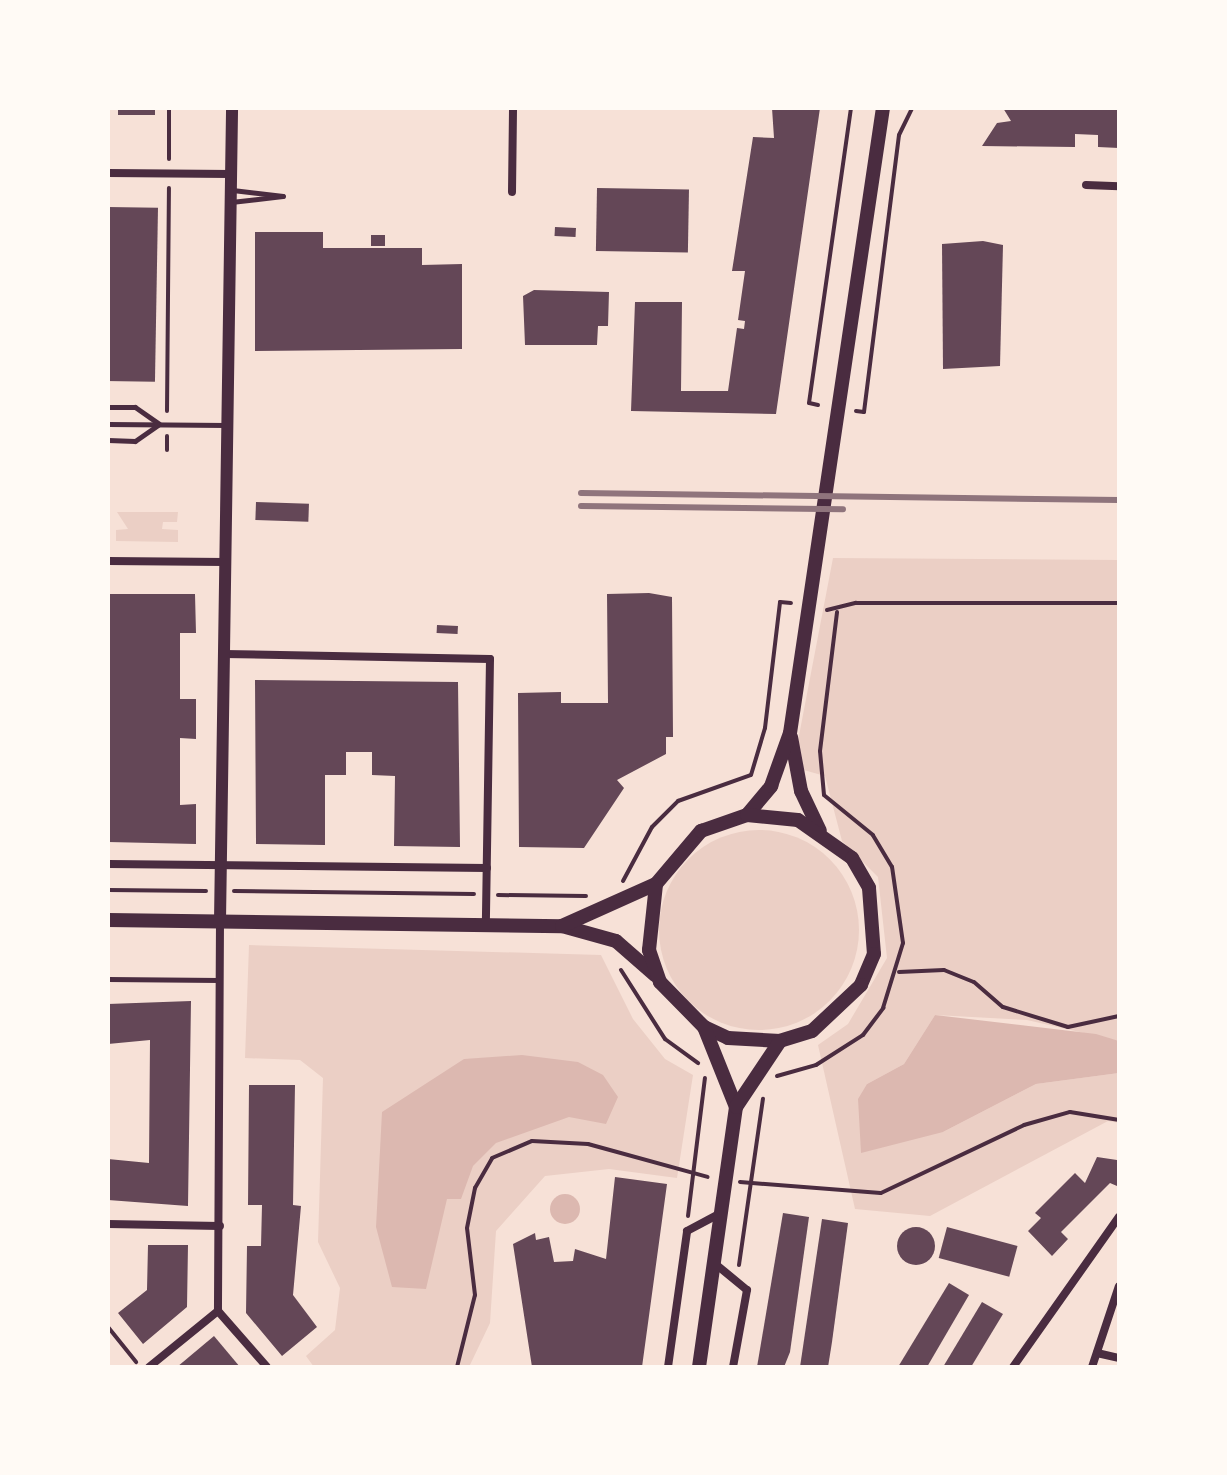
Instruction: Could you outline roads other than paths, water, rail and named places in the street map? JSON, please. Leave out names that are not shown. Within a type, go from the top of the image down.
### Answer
[{"type":"main road","points":[[873,108],[876,130]]},
{"type":"main road","points":[[747,815],[771,786],[790,733],[876,130],[883,108]]},
{"type":"main road","points":[[790,733],[801,791],[821,831]]},
{"type":"main road","points":[[108,920],[562,926],[624,945],[704,1027],[728,1038],[780,1041],[840,1012],[874,954],[869,888],[852,858],[821,831],[798,820],[747,815],[701,831],[656,884],[562,926]]},
{"type":"main road","points":[[656,884],[648,928],[660,982]]},
{"type":"main road","points":[[704,1027],[736,1107]]},
{"type":"main road","points":[[699,1367],[736,1107],[780,1041]]},
{"type":"street","points":[[232,108],[220,865],[218,1311],[267,1367]]},
{"type":"street","points":[[512,192],[513,108]]},
{"type":"street","points":[[108,173],[231,174]]},
{"type":"street","points":[[1086,185],[1119,186]]},
{"type":"street","points":[[108,561],[225,562]]},
{"type":"street","points":[[224,654],[490,659],[486,925]]},
{"type":"street","points":[[108,864],[487,868]]},
{"type":"street","points":[[668,1367],[687,1231],[719,1214]]},
{"type":"street","points":[[1013,1367],[1119,1217]]},
{"type":"street","points":[[108,1224],[220,1226]]},
{"type":"street","points":[[713,1262],[737,1276],[747,1290],[733,1367]]},
{"type":"street","points":[[1092,1367],[1119,1286]]},
{"type":"street","points":[[149,1367],[218,1311]]},
{"type":"street","points":[[1097,1353],[1119,1358]]},
{"type":"lane","points":[[231,196],[283,196],[231,196]]},
{"type":"lane","points":[[108,407],[135,407],[163,425]]},
{"type":"lane","points":[[108,424],[227,425]]},
{"type":"lane","points":[[108,440],[135,441],[163,425]]},
{"type":"lane","points":[[108,979],[219,980]]},
{"type":"railway","points":[[581,493],[1119,500]]},
{"type":"railway","points":[[581,506],[843,509]]}]
